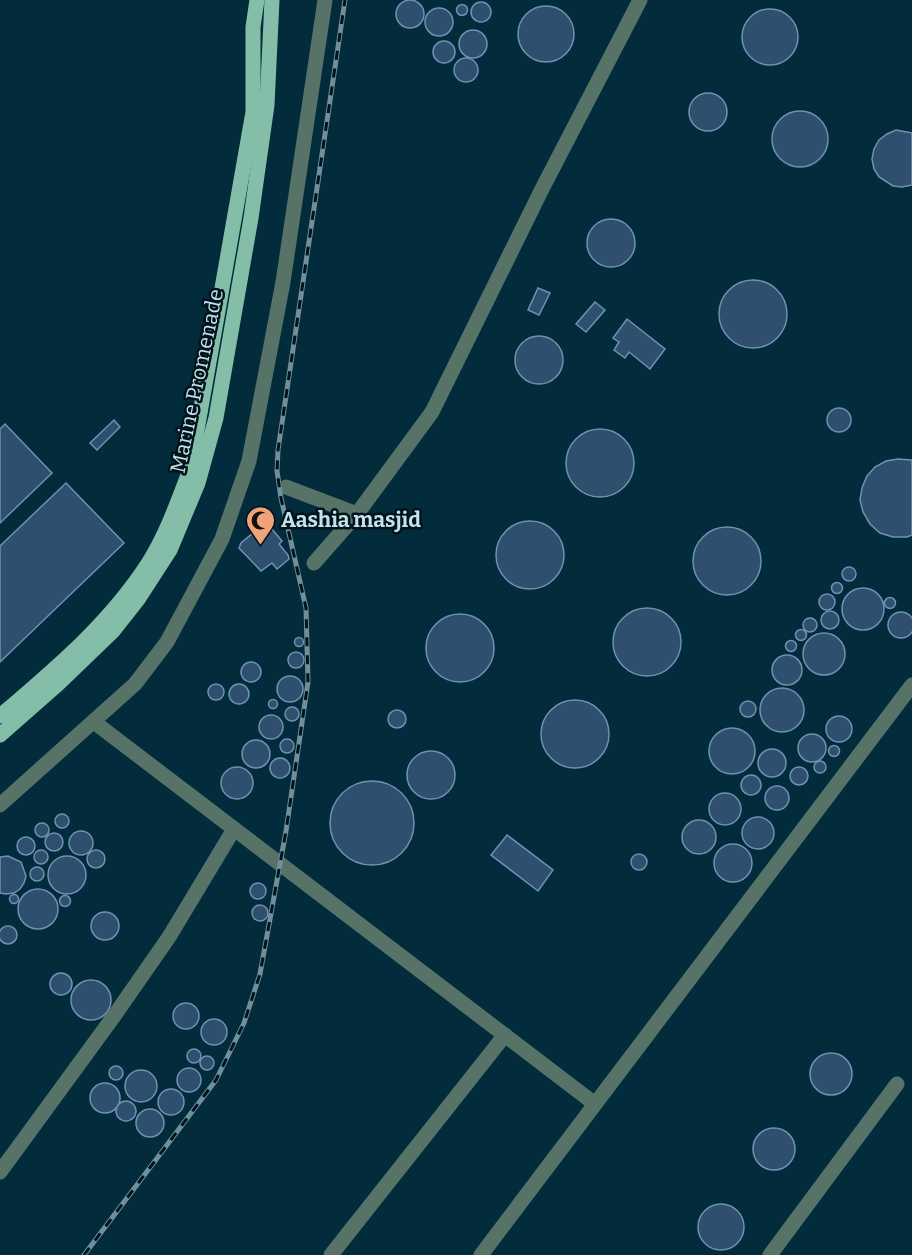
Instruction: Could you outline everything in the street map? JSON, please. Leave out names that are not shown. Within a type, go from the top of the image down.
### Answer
[{"type":"main road","name":"Marine Promenade","points":[[0,716],[72,654],[121,602],[150,560],[172,517],[190,470],[253,112],[253,27],[256,0]]},
{"type":"main road","name":"Marine Promenade","points":[[0,735],[113,631],[139,598],[170,550],[198,483],[216,418],[254,195],[267,105],[272,0]]},
{"type":"street","points":[[0,805],[135,684],[167,642],[222,539],[249,461],[283,282],[325,0]]},
{"type":"street","points":[[314,562],[357,514],[432,412],[542,189],[640,0]]},
{"type":"street","points":[[286,487],[357,514]]},
{"type":"street","points":[[481,1255],[912,685]]},
{"type":"street","points":[[94,722],[595,1104]]},
{"type":"street","points":[[0,1172],[169,937],[234,829]]},
{"type":"street","points":[[331,1255],[505,1035]]},
{"type":"street","points":[[770,1255],[897,1084]]},
{"type":"building","points":[[410,0],[420,4],[424,14],[420,24],[410,28],[400,24],[396,14],[400,4]]},
{"type":"building","points":[[477,2],[485,2],[491,8],[491,16],[485,22],[477,22],[471,16],[471,8]]},
{"type":"building","points":[[462,5],[466,6],[466,14],[462,15],[458,14],[457,10],[458,6]]},
{"type":"building","points":[[546,6],[557,8],[566,14],[572,23],[574,34],[572,45],[566,54],[557,60],[546,62],[535,60],[526,54],[520,45],[518,34],[520,23],[526,14],[535,8]]},
{"type":"building","points":[[439,8],[449,12],[453,22],[449,32],[439,36],[429,32],[425,22],[429,12]]},
{"type":"building","points":[[770,9],[781,11],[790,17],[796,26],[798,37],[796,48],[790,57],[781,63],[770,65],[759,63],[750,57],[744,48],[742,37],[744,26],[750,17],[759,11]]},
{"type":"building","points":[[473,30],[483,34],[487,44],[483,54],[473,58],[463,54],[459,44],[463,34]]},
{"type":"building","points":[[444,41],[454,48],[455,52],[448,62],[444,63],[434,56],[433,52],[440,42]]},
{"type":"building","points":[[466,58],[471,59],[477,65],[477,75],[471,81],[466,82],[461,81],[455,75],[454,70],[455,65],[461,59]]},
{"type":"building","points":[[708,93],[715,94],[721,99],[726,105],[726,119],[721,125],[715,130],[708,131],[701,130],[695,125],[690,119],[689,112],[690,105],[695,99],[701,94]]},
{"type":"building","points":[[800,111],[811,113],[820,119],[826,128],[828,139],[826,150],[820,159],[811,165],[800,167],[789,165],[780,159],[774,150],[772,139],[774,128],[780,119],[789,113]]},
{"type":"building","points":[[896,130],[912,133],[912,185],[902,187],[893,186],[879,177],[872,159],[879,140]]},
{"type":"building","points":[[606,219],[616,219],[631,229],[635,243],[634,252],[625,263],[616,267],[606,267],[591,257],[587,248],[587,238],[597,223]]},
{"type":"building","points":[[753,280],[766,282],[777,290],[785,301],[787,314],[785,327],[777,338],[766,346],[753,348],[740,346],[729,338],[721,327],[719,314],[721,301],[729,290],[740,282]]},
{"type":"building","points":[[538,288],[550,293],[539,315],[528,310]]},
{"type":"building","points":[[595,302],[605,310],[586,332],[576,324]]},
{"type":"building","points":[[627,319],[665,349],[650,369],[629,352],[625,358],[614,350],[619,342],[613,338]]},
{"type":"building","points":[[534,336],[544,336],[559,346],[563,360],[562,369],[553,380],[544,384],[534,384],[519,374],[515,365],[515,355],[525,340]]},
{"type":"building","points":[[839,408],[844,409],[850,415],[850,425],[844,431],[839,432],[834,431],[828,425],[827,420],[828,415],[834,409]]},
{"type":"building","points":[[114,420],[120,427],[97,450],[90,443]]},
{"type":"building","points":[[5,424],[52,473],[0,523],[0,429]]},
{"type":"building","points":[[600,429],[613,432],[624,439],[631,450],[634,463],[631,476],[624,487],[613,494],[600,497],[587,494],[576,487],[569,476],[566,463],[569,450],[576,439],[587,432]]},
{"type":"building","points":[[912,460],[912,535],[907,537],[893,537],[880,533],[870,524],[863,512],[860,500],[867,476],[875,467],[886,461]]},
{"type":"building","points":[[66,483],[124,543],[0,662],[0,546]]},
{"type":"building","points":[[530,521],[543,524],[554,531],[561,542],[564,555],[561,568],[554,579],[543,586],[530,589],[517,586],[506,579],[499,568],[496,555],[499,542],[506,531],[517,524]]},
{"type":"building","name":"Aashia masjid","points":[[266,522],[282,541],[279,544],[289,559],[277,569],[272,563],[261,571],[239,548],[241,543]]},
{"type":"building","points":[[727,527],[740,530],[751,537],[758,548],[761,561],[758,574],[751,585],[740,592],[727,595],[714,592],[703,585],[696,574],[693,561],[696,548],[703,537],[714,530]]},
{"type":"building","points":[[849,567],[854,569],[856,574],[854,579],[849,581],[844,579],[842,574],[844,569]]},
{"type":"building","points":[[837,582],[843,588],[837,594],[831,588]]},
{"type":"building","points":[[863,588],[878,594],[884,609],[878,624],[863,630],[848,624],[842,609],[848,594]]},
{"type":"building","points":[[827,594],[835,602],[827,610],[819,602]]},
{"type":"building","points":[[890,598],[894,599],[894,607],[890,608],[886,607],[885,603],[886,599]]},
{"type":"building","points":[[647,608],[660,611],[671,618],[678,629],[681,642],[678,655],[671,666],[660,673],[647,676],[634,673],[623,666],[616,655],[613,642],[616,629],[623,618],[634,611]]},
{"type":"building","points":[[826,611],[834,611],[839,616],[837,627],[826,629],[821,624],[821,616]]},
{"type":"building","points":[[901,612],[910,616],[914,625],[910,634],[901,638],[892,634],[888,625],[892,616]]},
{"type":"building","points":[[460,614],[473,617],[484,624],[491,635],[494,648],[491,661],[484,672],[473,679],[460,682],[447,679],[436,672],[429,661],[426,648],[429,635],[436,624],[447,617]]},
{"type":"building","points":[[807,618],[813,618],[817,625],[813,632],[807,632],[803,628],[803,622]]},
{"type":"building","points":[[801,630],[805,631],[805,639],[801,640],[797,639],[796,635],[797,631]]},
{"type":"building","points":[[824,633],[839,639],[845,654],[839,669],[824,675],[809,669],[803,654],[809,639]]},
{"type":"building","points":[[299,638],[303,642],[299,646],[295,642]]},
{"type":"building","points":[[791,641],[795,642],[795,650],[791,651],[787,650],[786,646],[787,642]]},
{"type":"building","points":[[293,652],[299,652],[304,660],[302,666],[293,668],[288,663],[288,657]]},
{"type":"building","points":[[787,655],[798,659],[802,670],[798,681],[787,685],[776,681],[772,670],[776,659]]},
{"type":"building","points":[[251,662],[258,665],[261,672],[258,679],[251,682],[244,679],[241,672],[244,665]]},
{"type":"building","points":[[290,676],[299,680],[303,689],[299,698],[290,702],[281,698],[277,689],[281,680]]},
{"type":"building","points":[[213,684],[219,684],[224,692],[222,698],[213,700],[208,695],[208,689]]},
{"type":"building","points":[[239,684],[246,687],[249,694],[246,701],[239,704],[232,701],[229,694],[232,687]]},
{"type":"building","points":[[782,688],[798,694],[804,710],[798,726],[782,732],[766,726],[760,710],[766,694]]},
{"type":"building","points":[[273,699],[278,704],[273,709],[268,704]]},
{"type":"building","points":[[575,700],[588,703],[599,710],[606,721],[609,734],[606,747],[599,758],[588,765],[575,768],[562,765],[551,758],[544,747],[541,734],[544,721],[551,710],[562,703]]},
{"type":"building","points":[[745,701],[751,701],[756,709],[754,715],[745,717],[740,712],[740,706]]},
{"type":"building","points":[[292,707],[297,709],[299,714],[297,719],[292,721],[287,719],[285,714],[287,709]]},
{"type":"building","points":[[397,710],[403,713],[406,719],[403,725],[397,728],[391,725],[388,719],[391,713]]},
{"type":"building","points":[[271,715],[280,718],[283,727],[280,736],[271,739],[262,736],[259,727],[262,718]]},
{"type":"building","points":[[839,716],[848,720],[852,729],[848,738],[839,742],[830,738],[826,729],[830,720]]},
{"type":"building","points":[[732,728],[748,735],[755,751],[748,767],[732,774],[716,767],[709,751],[716,735]]},
{"type":"building","points":[[812,734],[822,738],[826,748],[822,758],[812,762],[802,758],[798,748],[802,738]]},
{"type":"building","points":[[284,739],[290,739],[294,746],[290,753],[284,753],[280,749],[280,743]]},
{"type":"building","points":[[256,740],[266,744],[270,754],[266,764],[256,768],[246,764],[242,754],[246,744]]},
{"type":"building","points":[[834,746],[838,747],[838,755],[834,756],[830,755],[829,751],[830,747]]},
{"type":"building","points":[[772,749],[782,753],[786,763],[782,773],[772,777],[762,773],[758,763],[762,753]]},
{"type":"building","points":[[431,751],[448,758],[455,775],[448,792],[431,799],[414,792],[407,775],[414,758]]},
{"type":"building","points":[[280,758],[287,761],[290,768],[287,775],[280,778],[273,775],[270,768],[273,761]]},
{"type":"building","points":[[822,761],[826,767],[822,773],[818,773],[814,765]]},
{"type":"building","points":[[237,767],[248,772],[253,783],[248,794],[237,799],[226,794],[221,783],[226,772]]},
{"type":"building","points":[[799,767],[805,770],[808,776],[805,782],[799,785],[793,782],[790,776],[793,770]]},
{"type":"building","points":[[751,775],[758,778],[761,785],[758,792],[751,795],[744,792],[741,785],[744,778]]},
{"type":"building","points":[[364,781],[380,781],[396,788],[407,799],[414,815],[411,839],[402,853],[380,865],[364,865],[348,858],[337,847],[330,831],[330,815],[337,799],[348,788]]},
{"type":"building","points":[[777,786],[785,790],[789,798],[785,806],[777,810],[769,806],[765,798],[769,790]]},
{"type":"building","points":[[725,793],[736,798],[741,809],[736,820],[725,825],[714,820],[709,809],[714,798]]},
{"type":"building","points":[[59,814],[65,814],[69,821],[65,828],[59,828],[55,824],[55,818]]},
{"type":"building","points":[[758,817],[769,822],[774,833],[769,844],[758,849],[747,844],[742,833],[747,822]]},
{"type":"building","points":[[699,820],[711,825],[716,837],[711,849],[699,854],[687,849],[682,837],[687,825]]},
{"type":"building","points":[[42,823],[47,825],[49,830],[47,835],[42,837],[37,835],[35,830],[37,825]]},
{"type":"building","points":[[81,831],[86,832],[92,838],[92,848],[86,854],[81,855],[76,854],[70,848],[69,843],[70,838],[76,832]]},
{"type":"building","points":[[54,833],[60,836],[63,842],[60,848],[54,851],[48,848],[45,842],[48,836]]},
{"type":"building","points":[[507,835],[553,870],[538,891],[491,855]]},
{"type":"building","points":[[22,837],[30,837],[35,842],[33,853],[22,855],[17,850],[17,842]]},
{"type":"building","points":[[733,844],[746,850],[752,863],[746,876],[733,882],[720,876],[714,863],[720,850]]},
{"type":"building","points":[[41,850],[46,852],[48,857],[46,862],[41,864],[36,862],[34,857],[36,852]]},
{"type":"building","points":[[96,850],[102,853],[105,859],[102,865],[96,868],[90,865],[87,859],[90,853]]},
{"type":"building","points":[[639,854],[645,856],[647,862],[645,868],[639,870],[633,868],[631,862],[633,856]]},
{"type":"building","points":[[8,856],[21,862],[26,876],[20,889],[6,894],[0,893],[0,857]]},
{"type":"building","points":[[67,856],[81,861],[86,875],[81,889],[67,894],[53,889],[48,875],[53,861]]},
{"type":"building","points":[[37,867],[42,869],[44,874],[42,879],[37,881],[32,879],[30,874],[32,869]]},
{"type":"building","points":[[258,883],[264,885],[266,891],[264,897],[258,899],[252,897],[250,891],[252,885]]},
{"type":"building","points":[[38,889],[52,895],[58,909],[52,923],[38,929],[24,923],[18,909],[24,895]]},
{"type":"building","points":[[14,895],[18,899],[14,903],[10,899]]},
{"type":"building","points":[[65,895],[71,901],[65,907],[59,901]]},
{"type":"building","points":[[260,905],[266,907],[268,913],[266,919],[260,921],[254,919],[252,913],[254,907]]},
{"type":"building","points":[[105,912],[115,916],[119,926],[115,936],[105,940],[95,936],[91,926],[95,916]]},
{"type":"building","points":[[8,926],[14,929],[17,935],[14,941],[8,944],[2,941],[-1,935],[2,929]]},
{"type":"building","points":[[57,973],[65,973],[72,980],[72,988],[65,995],[57,995],[50,988],[50,980]]},
{"type":"building","points":[[91,980],[99,981],[105,986],[110,992],[110,1008],[105,1014],[99,1019],[91,1020],[83,1019],[77,1014],[72,1008],[71,1000],[72,992],[77,986],[83,981]]},
{"type":"building","points":[[186,1003],[195,1007],[199,1016],[195,1025],[186,1029],[177,1025],[173,1016],[177,1007]]},
{"type":"building","points":[[214,1019],[223,1023],[227,1032],[223,1041],[214,1045],[205,1041],[201,1032],[205,1023]]},
{"type":"building","points":[[194,1049],[199,1051],[201,1056],[199,1061],[194,1063],[189,1061],[187,1056],[189,1051]]},
{"type":"building","points":[[831,1053],[839,1054],[846,1059],[851,1066],[851,1082],[846,1089],[839,1094],[831,1095],[823,1094],[816,1089],[811,1082],[810,1074],[811,1066],[816,1059],[823,1054]]},
{"type":"building","points":[[207,1056],[212,1058],[214,1063],[212,1068],[207,1070],[202,1068],[200,1063],[202,1058]]},
{"type":"building","points":[[116,1066],[121,1068],[123,1073],[121,1078],[116,1080],[111,1078],[109,1073],[111,1068]]},
{"type":"building","points":[[189,1068],[198,1071],[201,1080],[198,1089],[189,1092],[180,1089],[177,1080],[180,1071]]},
{"type":"building","points":[[141,1070],[152,1075],[157,1086],[152,1097],[141,1102],[130,1097],[125,1086],[130,1075]]},
{"type":"building","points":[[105,1083],[115,1088],[120,1098],[115,1108],[105,1113],[95,1108],[90,1098],[95,1088]]},
{"type":"building","points":[[171,1089],[180,1093],[184,1102],[180,1111],[171,1115],[162,1111],[158,1102],[162,1093]]},
{"type":"building","points":[[122,1101],[130,1101],[136,1107],[136,1115],[130,1121],[122,1121],[116,1115],[116,1107]]},
{"type":"building","points":[[150,1109],[160,1113],[164,1123],[160,1133],[150,1137],[140,1133],[136,1123],[140,1113]]},
{"type":"building","points":[[774,1128],[782,1129],[789,1134],[794,1141],[794,1157],[789,1164],[782,1169],[774,1170],[766,1169],[759,1164],[754,1157],[753,1149],[754,1141],[759,1134],[766,1129]]},
{"type":"building","points":[[721,1204],[737,1211],[744,1227],[737,1243],[721,1250],[705,1243],[698,1227],[705,1211]]},
{"type":"railway","points":[[84,1255],[216,1080],[244,1023],[260,974],[286,831],[308,682],[306,608],[281,498],[277,471],[278,450],[345,0]]},
{"type":"place","name":"Aashia masjid","points":[[260,546]]}]
